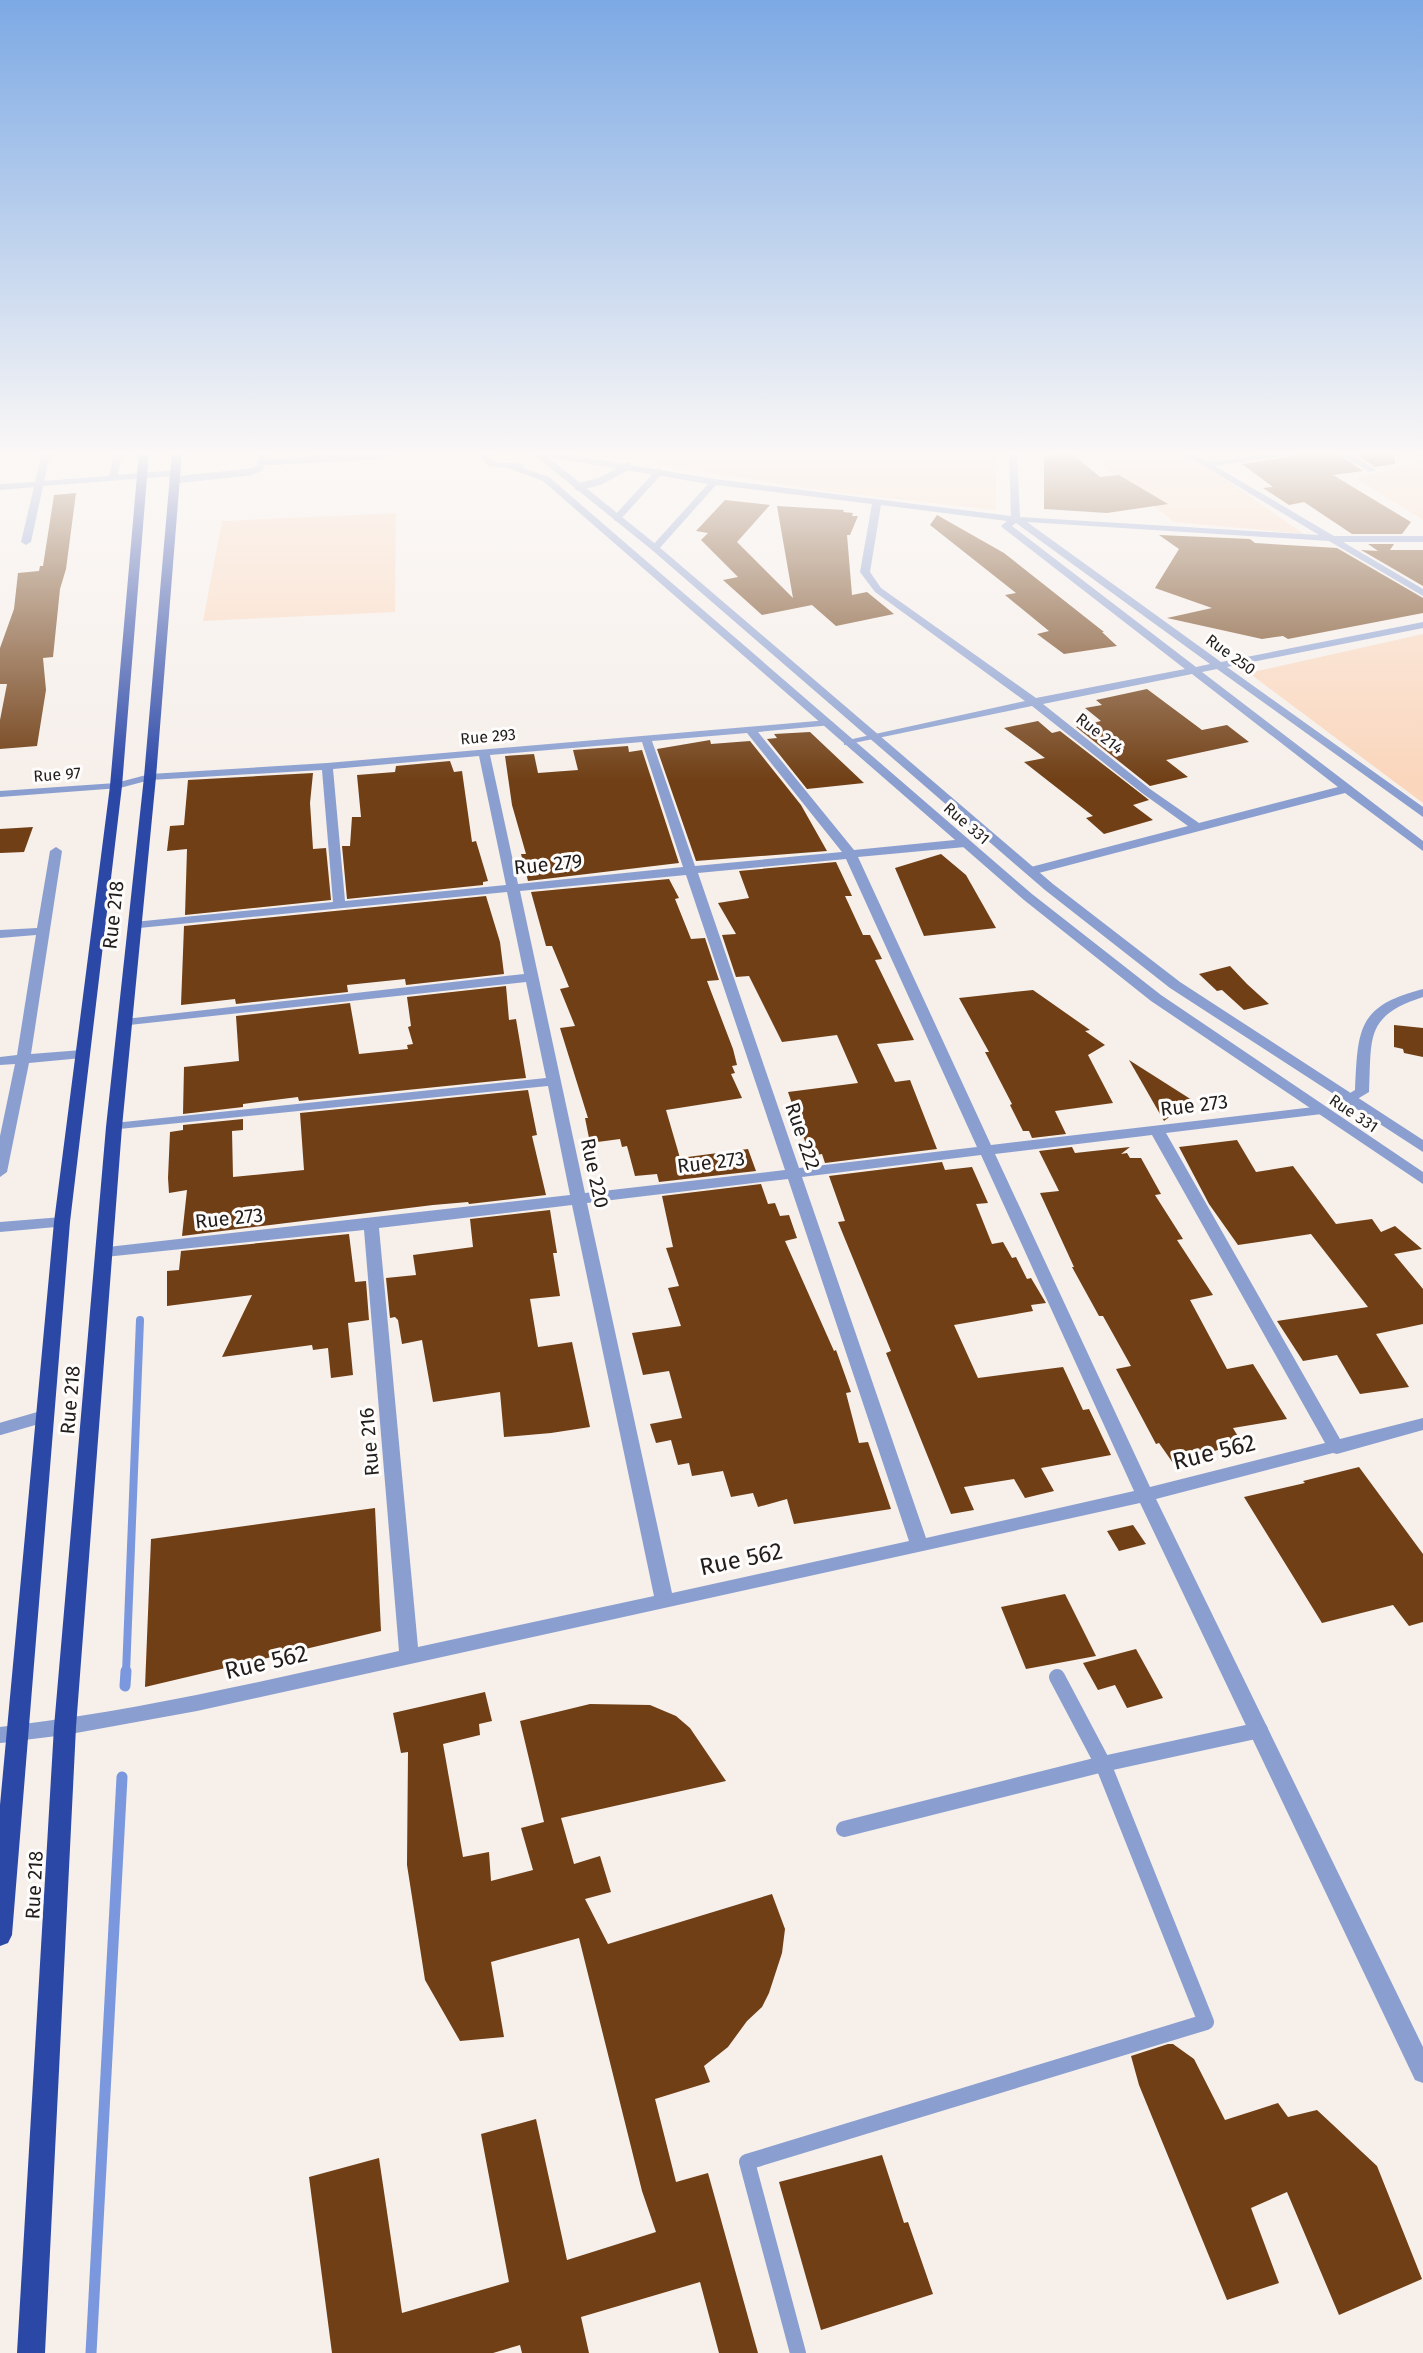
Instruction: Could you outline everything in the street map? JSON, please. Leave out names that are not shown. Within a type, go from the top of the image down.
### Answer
[{"type":"highway","name":"Rue 218","points":[[0,1935],[8,1734],[45,1416],[62,1222],[116,786],[133,562]]},
{"type":"highway","name":"Rue 218","points":[[32,2353],[65,1727],[114,1127],[150,777],[168,562]]},
{"type":"street","name":"Rue 331","points":[[642,562],[1028,897],[1156,998],[1423,1179]]},
{"type":"street","name":"Rue 331","points":[[670,562],[1049,887],[1175,985],[1423,1146]]},
{"type":"street","name":"Rue 214","points":[[867,562],[865,572],[878,590],[1034,702],[1146,791],[1198,828]]},
{"type":"street","points":[[1052,562],[1423,847]]},
{"type":"street","name":"Rue 250","points":[[1076,562],[1423,813]]},
{"type":"street","points":[[1372,562],[1423,593]]},
{"type":"street","points":[[848,743],[1034,702],[1423,625]]},
{"type":"street","name":"Rue 293","points":[[150,777],[327,766],[828,723]]},
{"type":"street","points":[[750,730],[850,854],[1144,1495],[1260,1730],[1423,2072]]},
{"type":"street","name":"Rue 222","points":[[646,739],[920,1546]]},
{"type":"street","name":"Rue 220","points":[[484,753],[664,1601]]},
{"type":"street","points":[[327,766],[339,904]]},
{"type":"street","name":"Rue 97","points":[[0,794],[116,786],[150,777]]},
{"type":"street","points":[[1031,870],[1345,789]]},
{"type":"street","name":"Rue 279","points":[[134,926],[965,843]]},
{"type":"street","points":[[0,1172],[23,1059],[56,852]]},
{"type":"street","points":[[0,934],[43,931]]},
{"type":"street","points":[[125,1023],[532,977]]},
{"type":"street","points":[[1349,1098],[1362,1092],[1368,1024],[1386,1005],[1423,993]]},
{"type":"street","points":[[0,1061],[82,1054]]},
{"type":"street","points":[[114,1127],[554,1081]]},
{"type":"street","name":"Rue 273","points":[[105,1252],[371,1224],[1322,1110]]},
{"type":"street","points":[[1157,1130],[1337,1448]]},
{"type":"street","points":[[0,1227],[62,1222]]},
{"type":"street","name":"Rue 216","points":[[371,1224],[409,1656]]},
{"type":"street","name":"Rue 562","points":[[8,1734],[65,1727],[197,1703],[920,1546],[1144,1495],[1337,1448],[1423,1424]]},
{"type":"lane","points":[[0,1428],[45,1416]]},
{"type":"lane","points":[[798,2353],[747,2162],[1206,2022],[1103,1764],[1057,1677]]},
{"type":"lane","points":[[844,1829],[1103,1764],[1260,1730]]},
{"type":"shaded area","points":[[214,562],[396,562],[395,612],[203,621]]},
{"type":"shaded area","points":[[1423,634],[1423,803],[1249,673]]},
{"type":"building","points":[[44,562],[67,562],[60,589],[53,657],[43,658],[46,690],[37,746],[0,749],[0,720],[7,684],[0,684],[0,648],[14,609],[18,573],[39,571],[40,566],[43,566]]},
{"type":"building","points":[[723,562],[757,562],[793,598],[787,562],[849,562],[852,595],[867,592],[894,614],[836,626],[812,605],[762,615],[723,580],[738,577]]},
{"type":"building","points":[[977,562],[1015,562],[1104,632],[1102,632],[1117,646],[1064,654],[1037,634],[1049,631],[1005,595],[1016,593]]},
{"type":"building","points":[[1171,562],[1361,562],[1423,598],[1423,613],[1288,639],[1283,636],[1262,639],[1167,618],[1212,608],[1155,588]]},
{"type":"building","points":[[1381,562],[1423,562],[1423,586]]},
{"type":"building","points":[[1147,689],[1202,730],[1227,725],[1249,742],[1166,760],[1188,777],[1150,786],[1076,727],[1101,721],[1085,708],[1102,705],[1096,700]]},
{"type":"building","points":[[1038,721],[1052,733],[1060,731],[1149,800],[1133,805],[1153,820],[1104,834],[1086,818],[1093,816],[1024,762],[1045,758],[1004,728]]},
{"type":"building","points":[[810,732],[864,783],[807,789],[767,739],[777,738],[774,734]]},
{"type":"building","points":[[710,740],[711,744],[750,741],[801,805],[827,851],[696,861],[657,749]]},
{"type":"building","points":[[628,746],[629,752],[642,750],[679,863],[528,881],[521,854],[526,854],[512,805],[505,756],[534,754],[538,773],[578,770],[573,750]]},
{"type":"building","points":[[450,761],[454,772],[462,771],[472,842],[476,841],[488,881],[483,882],[483,885],[347,899],[342,846],[350,846],[352,817],[361,817],[357,775],[395,772],[396,766]]},
{"type":"building","points":[[313,773],[310,803],[313,849],[326,848],[331,900],[185,915],[187,849],[167,851],[170,826],[184,825],[188,780]]},
{"type":"building","points":[[33,827],[24,852],[0,853],[0,829]]},
{"type":"building","points":[[941,854],[966,875],[996,928],[924,936],[895,868]]},
{"type":"building","points":[[836,862],[852,896],[845,896],[863,935],[870,935],[882,959],[875,960],[914,1040],[877,1044],[895,1082],[910,1080],[937,1149],[825,1163],[822,1154],[810,1156],[788,1092],[858,1083],[837,1035],[782,1042],[749,976],[736,977],[722,935],[736,934],[718,903],[749,898],[739,871]]},
{"type":"building","points":[[669,879],[679,898],[675,899],[691,939],[705,938],[719,980],[707,981],[733,1049],[737,1065],[732,1066],[735,1073],[731,1074],[742,1098],[666,1110],[680,1158],[748,1149],[756,1171],[659,1182],[657,1174],[635,1176],[627,1146],[622,1147],[620,1139],[590,1143],[585,1118],[588,1118],[560,1028],[575,1026],[560,989],[569,987],[552,946],[546,946],[531,892]]},
{"type":"building","points":[[486,896],[500,942],[504,974],[406,985],[405,979],[347,985],[348,992],[236,1004],[235,999],[181,1005],[184,926]]},
{"type":"building","points":[[1230,966],[1269,1004],[1244,1010],[1222,990],[1217,991],[1199,974]]},
{"type":"building","points":[[506,986],[509,1020],[516,1019],[526,1078],[299,1101],[298,1097],[243,1104],[243,1107],[183,1114],[184,1067],[239,1061],[236,1016],[350,1003],[359,1054],[408,1049],[407,1045],[413,1044],[408,1027],[411,1026],[407,997]]},
{"type":"building","points":[[1033,990],[1090,1030],[1085,1031],[1105,1045],[1088,1055],[1113,1103],[1055,1111],[1066,1134],[1032,1138],[1029,1131],[1023,1131],[985,1052],[989,1052],[959,998]]},
{"type":"building","points":[[1394,1025],[1423,1028],[1423,1057],[1404,1053],[1403,1049],[1394,1047]]},
{"type":"building","points":[[1129,1060],[1192,1100],[1164,1121]]},
{"type":"building","points":[[528,1090],[537,1135],[532,1136],[546,1195],[469,1204],[468,1202],[433,1205],[182,1236],[187,1190],[169,1193],[168,1178],[170,1132],[183,1130],[183,1125],[243,1119],[243,1130],[232,1131],[233,1177],[304,1170],[300,1113]]},
{"type":"building","points":[[1237,1140],[1256,1172],[1293,1166],[1336,1224],[1372,1219],[1381,1232],[1395,1226],[1422,1249],[1394,1254],[1423,1289],[1423,1324],[1376,1334],[1409,1387],[1360,1394],[1337,1355],[1303,1361],[1277,1321],[1368,1307],[1311,1234],[1238,1245],[1209,1204],[1179,1147]]},
{"type":"building","points":[[1072,1147],[1075,1153],[1130,1147],[1121,1154],[1127,1153],[1130,1158],[1141,1158],[1161,1194],[1155,1195],[1183,1239],[1177,1240],[1213,1295],[1190,1300],[1227,1369],[1253,1364],[1287,1419],[1233,1428],[1242,1443],[1173,1463],[1159,1443],[1156,1444],[1116,1369],[1131,1366],[1103,1316],[1099,1316],[1072,1267],[1074,1267],[1040,1193],[1059,1191],[1039,1151]]},
{"type":"building","points":[[942,1162],[945,1170],[972,1167],[988,1203],[976,1204],[992,1244],[1003,1242],[1012,1258],[1016,1257],[1027,1279],[1031,1278],[1046,1303],[1031,1305],[1033,1311],[954,1325],[978,1378],[1063,1367],[1083,1410],[1089,1409],[1111,1455],[1041,1468],[1054,1491],[1025,1498],[1014,1479],[964,1487],[974,1510],[951,1514],[886,1353],[891,1351],[838,1222],[845,1221],[829,1176]]},
{"type":"building","points":[[761,1184],[768,1204],[775,1203],[780,1216],[789,1215],[797,1238],[785,1241],[834,1351],[836,1350],[851,1392],[846,1393],[859,1443],[868,1442],[891,1509],[794,1524],[787,1499],[758,1507],[753,1493],[731,1497],[723,1471],[692,1476],[689,1463],[678,1465],[671,1440],[656,1443],[650,1424],[682,1418],[669,1371],[643,1375],[632,1333],[681,1326],[668,1288],[679,1286],[666,1248],[673,1247],[662,1196]]},
{"type":"building","points":[[550,1210],[557,1253],[553,1253],[560,1296],[530,1299],[538,1347],[572,1342],[590,1427],[504,1437],[500,1392],[433,1402],[422,1340],[402,1344],[398,1320],[395,1317],[390,1318],[386,1278],[416,1275],[413,1255],[473,1247],[470,1219]]},
{"type":"building","points":[[349,1234],[355,1282],[366,1281],[369,1320],[348,1323],[353,1375],[331,1378],[328,1348],[313,1350],[312,1345],[222,1357],[252,1295],[167,1306],[167,1271],[179,1270],[181,1251]]},
{"type":"building","points":[[1359,1467],[1423,1554],[1423,1622],[1409,1626],[1393,1605],[1322,1623],[1244,1497],[1305,1483],[1303,1481]]},
{"type":"building","points":[[375,1508],[381,1631],[145,1687],[151,1539]]},
{"type":"building","points":[[1133,1525],[1146,1544],[1119,1551],[1107,1531]]},
{"type":"building","points":[[1065,1594],[1096,1656],[1026,1669],[1001,1607]]},
{"type":"building","points":[[1136,1649],[1163,1698],[1127,1708],[1115,1685],[1098,1690],[1083,1663]]},
{"type":"building","points":[[485,1692],[492,1721],[479,1724],[480,1735],[443,1744],[463,1857],[489,1852],[491,1881],[533,1870],[521,1828],[544,1822],[520,1721],[590,1704],[650,1705],[676,1716],[690,1728],[726,1781],[561,1818],[574,1864],[600,1856],[611,1892],[585,1899],[608,1944],[772,1894],[785,1929],[782,1953],[769,1993],[762,2007],[747,2021],[728,2047],[704,2066],[710,2082],[655,2099],[676,2182],[708,2173],[758,2353],[719,2353],[700,2282],[581,2317],[589,2353],[522,2353],[520,2345],[493,2353],[332,2353],[309,2177],[379,2158],[402,2313],[509,2282],[481,2134],[536,2119],[567,2260],[656,2232],[642,2191],[579,1938],[491,1962],[504,2037],[460,2041],[425,1980],[407,1865],[408,1752],[401,1753],[393,1713]]},
{"type":"building","points":[[1173,2044],[1194,2059],[1225,2120],[1278,2103],[1288,2117],[1317,2110],[1377,2166],[1422,2279],[1339,2315],[1287,2192],[1251,2208],[1279,2283],[1227,2300],[1139,2085],[1131,2056]]},
{"type":"building","points":[[882,2155],[904,2223],[908,2222],[933,2294],[821,2330],[779,2182]]},
{"type":"waterway","points":[[126,1673],[140,1320]]},
{"type":"waterway","points":[[125,1686],[126,1671]]},
{"type":"waterway","points":[[91,2353],[122,1777]]}]
